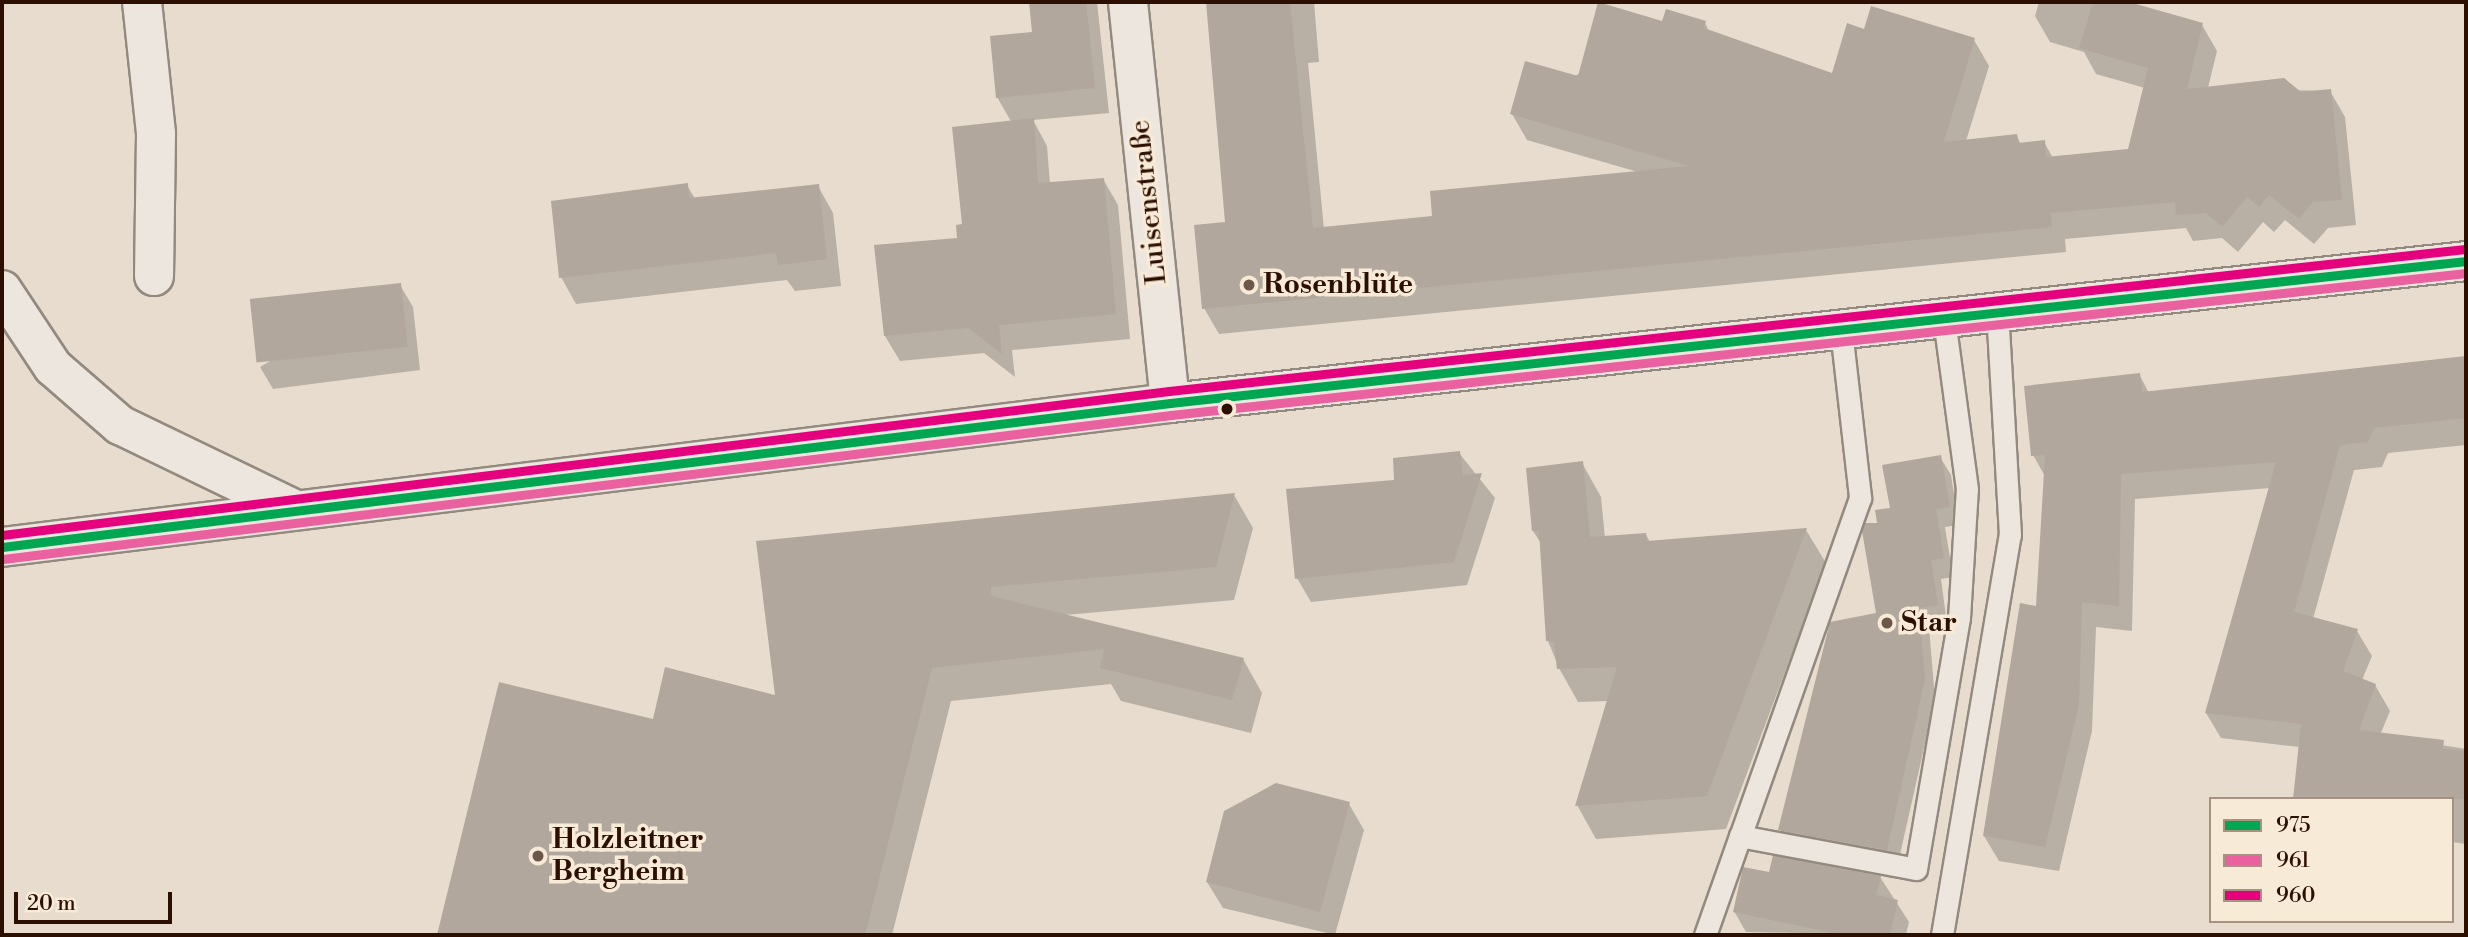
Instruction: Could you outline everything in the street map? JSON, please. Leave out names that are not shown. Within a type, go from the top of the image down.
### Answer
[{"type":"main road","points":[[142,2],[156,134],[154,276]]},
{"type":"main road","name":"Luisenstraße","points":[[1128,2],[1170,403]]},
{"type":"main road","points":[[3,542],[296,510],[1170,403],[2466,261]]},
{"type":"main road","points":[[2,290],[53,367],[120,425],[296,510]]},
{"type":"lane","points":[[1941,935],[2010,535],[1997,312]]},
{"type":"lane","points":[[1740,836],[1916,869],[1959,618],[1967,489],[1944,318]]},
{"type":"lane","points":[[1704,935],[1740,836],[1800,653],[1860,498],[1841,330]]},
{"type":"building","points":[[1029,2],[1086,2],[1095,88],[996,98],[990,36],[1032,32]]},
{"type":"building","points":[[1206,2],[1290,2],[1313,228],[1432,216],[1430,191],[1689,166],[1510,114],[1525,61],[1578,76],[1598,2],[1662,21],[1666,9],[1706,21],[1704,28],[1832,73],[1847,23],[1864,29],[1871,6],[1975,38],[1944,142],[2017,134],[2019,143],[2045,140],[2046,157],[2128,149],[2148,68],[2079,48],[2093,2],[2129,2],[2203,23],[2187,89],[2284,78],[2301,92],[2331,89],[2342,200],[2313,202],[2299,219],[2269,195],[2259,207],[2247,197],[2222,227],[2206,213],[2176,215],[2175,202],[2051,213],[2052,227],[1202,309],[1194,225],[1225,222]]},
{"type":"building","points":[[1034,118],[1038,183],[1104,178],[1116,314],[999,325],[1002,354],[968,328],[884,336],[874,245],[957,238],[956,225],[962,224],[952,127]]},
{"type":"building","points":[[688,183],[689,198],[819,184],[827,259],[778,265],[776,253],[559,278],[551,201]]},
{"type":"building","points":[[401,283],[408,347],[257,363],[250,299]]},
{"type":"building","points":[[2466,356],[2466,418],[2374,428],[2368,442],[2340,445],[2294,612],[2358,629],[2343,671],[2376,684],[2359,730],[2444,740],[2443,749],[2466,751],[2466,799],[2293,797],[2301,724],[2205,713],[2276,462],[2121,474],[2119,606],[2082,602],[2079,705],[2045,847],[1983,836],[2020,603],[2036,606],[2045,455],[2031,456],[2024,386],[2140,373],[2142,392]]},
{"type":"building","points":[[1460,451],[1463,475],[1482,473],[1454,562],[1295,579],[1286,489],[1394,480],[1393,458]]},
{"type":"building","points":[[1941,455],[1950,507],[1936,509],[1944,558],[1931,560],[1938,605],[1919,608],[1925,679],[1887,850],[1778,830],[1830,622],[1876,613],[1862,531],[1865,523],[1877,523],[1875,510],[1890,508],[1882,465]]},
{"type":"building","points":[[1583,461],[1590,537],[1646,533],[1647,541],[1807,528],[1707,796],[1575,806],[1617,667],[1557,669],[1554,642],[1546,641],[1539,531],[1532,531],[1526,468]]},
{"type":"building","points":[[1235,493],[1216,567],[991,587],[991,596],[1244,658],[1232,700],[1100,668],[1104,649],[932,668],[865,935],[437,935],[499,682],[653,719],[665,667],[775,695],[756,541]]},
{"type":"building","points":[[1276,783],[1350,802],[1320,912],[1206,882],[1224,811]]},
{"type":"building","points":[[1773,855],[1881,876],[1876,895],[1898,900],[1890,935],[1844,935],[1733,912],[1743,867],[1769,872]]},
{"type":"transit line","name":"960","points":[[2,535],[1169,391],[2465,249]]},
{"type":"transit line","name":"975","points":[[2,547],[1170,403],[2466,261]]},
{"type":"transit line","name":"961","points":[[3,559],[1171,415],[2466,273]]},
{"type":"place","name":"Rosenblüte","points":[[1249,285]]},
{"type":"place","name":"Star","points":[[1887,623]]},
{"type":"place","name":"Holzleitner Bergheim","points":[[538,856]]}]
